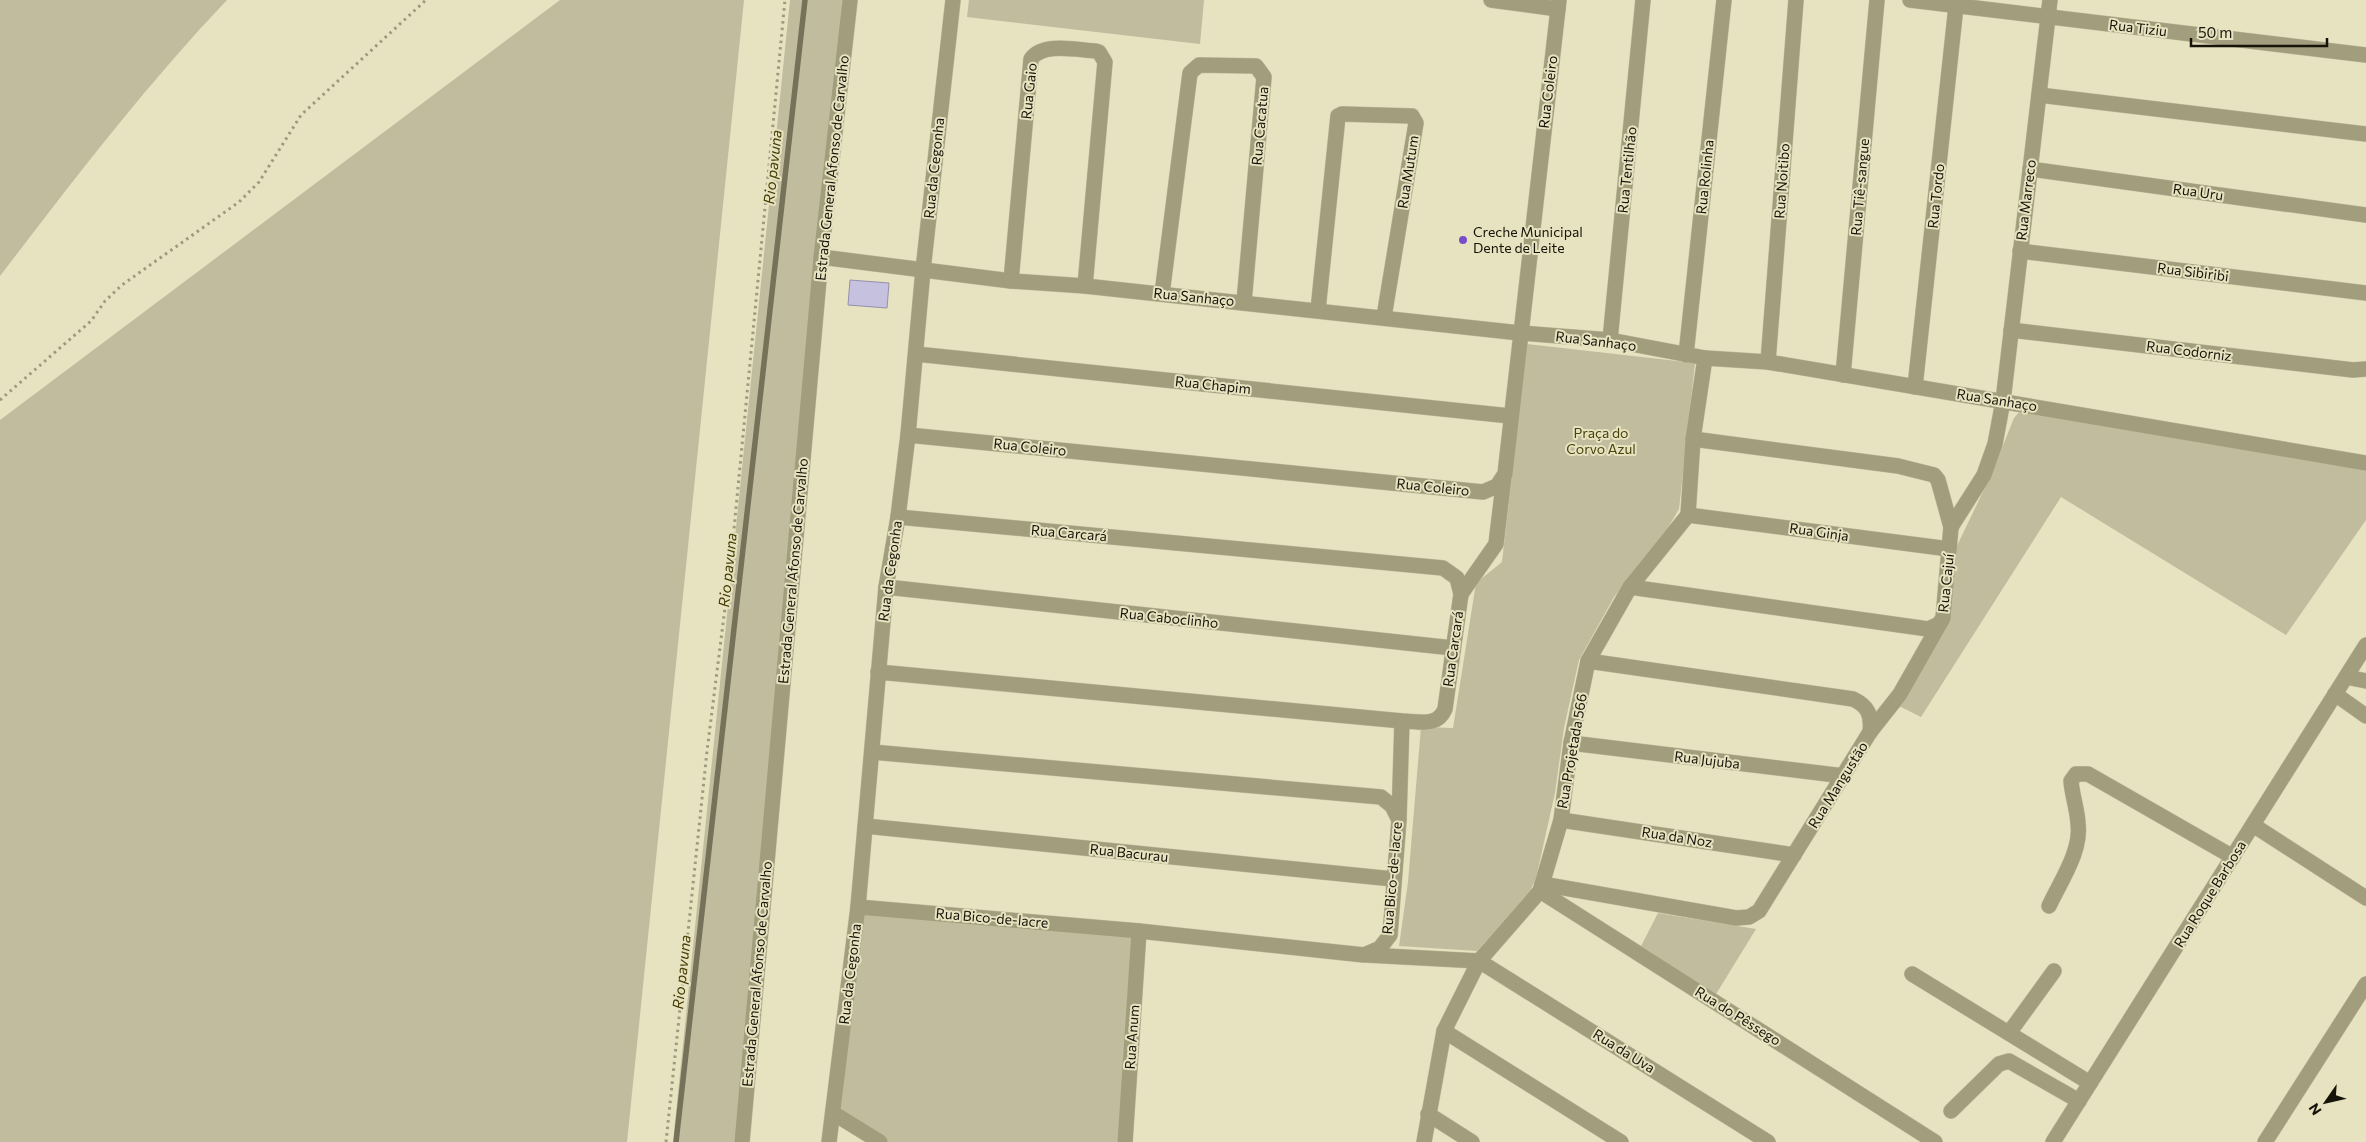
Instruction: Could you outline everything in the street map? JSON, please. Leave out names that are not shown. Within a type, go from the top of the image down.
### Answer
[{"type":"street","name":"Estrada General Afonso de Carvalho","points":[[742,1142],[821,257],[850,0]]},
{"type":"street","name":"Rua da Cegonha","points":[[829,1142],[858,907],[886,587],[898,517],[908,435],[923,270],[953,0]]},
{"type":"street","points":[[1491,0],[1559,4]]},
{"type":"street","name":"Rua Tentilhão","points":[[1610,340],[1643,0]]},
{"type":"street","name":"Rua Rolinha","points":[[1686,355],[1724,0]]},
{"type":"street","name":"Rua Noitibo","points":[[1768,362],[1796,0]]},
{"type":"street","name":"Rua Tiê-sangue","points":[[1843,375],[1876,0]]},
{"type":"street","name":"Rua Tiziu","points":[[1910,0],[2366,55]]},
{"type":"street","name":"Rua Marreco","points":[[1951,527],[1984,475],[1995,444],[2003,401],[2050,0]]},
{"type":"street","name":"Rua Coleiro","points":[[908,435],[1484,492],[1497,486],[1505,474],[1510,416],[1559,4]]},
{"type":"street","name":"Rua Tordo","points":[[1915,387],[1956,6]]},
{"type":"street","name":"Rua Gaio","points":[[1012,280],[1031,59],[1034,55],[1045,49],[1096,51],[1100,52],[1105,62],[1085,286]]},
{"type":"street","name":"Rua Cacatua","points":[[1162,294],[1190,73],[1199,65],[1256,66],[1264,77],[1244,302]]},
{"type":"street","points":[[2039,95],[2366,134]]},
{"type":"street","name":"Rua Mutum","points":[[1318,310],[1338,116],[1342,114],[1412,116],[1416,123],[1384,317]]},
{"type":"street","name":"Rua Uru","points":[[2030,169],[2366,216]]},
{"type":"street","name":"Rua Sibiribi","points":[[2020,251],[2366,293]]},
{"type":"street","name":"Rua Sanhaço","points":[[821,257],[1012,280],[1244,302],[1520,333],[1610,340],[1705,358],[1768,362],[2366,463]]},
{"type":"street","name":"Rua Codorniz","points":[[2011,330],[2353,370],[2366,369]]},
{"type":"street","name":"Rua Chapim","points":[[916,354],[1510,416]]},
{"type":"street","points":[[1688,515],[1693,440],[1705,358]]},
{"type":"street","name":"Rua Cajuí","points":[[1630,587],[1928,628],[1935,627],[1943,618],[1951,527],[1938,480],[1928,473],[1898,466],[1693,440]]},
{"type":"street","points":[[1461,594],[1496,544],[1505,474]]},
{"type":"street","name":"Rua Ginja","points":[[1688,515],[1949,550]]},
{"type":"street","name":"Rua Projetada 566","points":[[1424,1142],[1444,1031],[1479,961],[1541,887],[1560,820],[1571,743],[1588,661],[1630,587],[1688,515]]},
{"type":"street","name":"Rua Carcará","points":[[878,672],[1402,721],[1436,722],[1440,719],[1445,709],[1461,594],[1457,578],[1443,568],[898,517]]},
{"type":"street","name":"Rua Caboclinho","points":[[886,587],[1453,648]]},
{"type":"street","points":[[1870,732],[1900,694],[1943,618]]},
{"type":"street","name":"Rua Roque Barbosa","points":[[2053,1142],[2366,645]]},
{"type":"street","name":"Rua Mangustão","points":[[1541,887],[1736,918],[1749,917],[1759,912],[1870,732],[1871,720],[1868,710],[1862,703],[1853,699],[1588,661]]},
{"type":"street","points":[[2346,677],[2366,681]]},
{"type":"street","points":[[2335,694],[2366,716]]},
{"type":"street","points":[[1399,820],[1402,721]]},
{"type":"street","name":"Rua Jujuba","points":[[1571,743],[1844,776]]},
{"type":"street","name":"Rua Bico-de-lacre","points":[[858,907],[1139,931],[1364,955],[1380,948],[1390,935],[1399,820],[1392,806],[1382,797],[872,752]]},
{"type":"street","points":[[2049,906],[2076,849],[2079,824],[2072,799],[2071,781],[2076,774],[2088,774],[2233,856]]},
{"type":"street","name":"Rua da Noz","points":[[1560,820],[1794,855]]},
{"type":"street","points":[[2253,825],[2366,898]]},
{"type":"street","name":"Rua Bacurau","points":[[865,826],[1393,879]]},
{"type":"street","name":"Rua do Pêssego","points":[[1541,887],[1932,1141]]},
{"type":"street","name":"Rua Anum","points":[[1125,1142],[1139,931]]},
{"type":"street","points":[[1364,955],[1479,961]]},
{"type":"street","name":"Rua da Uva","points":[[1479,961],[1768,1142]]},
{"type":"street","points":[[2009,1033],[2054,971]]},
{"type":"street","points":[[1912,974],[2090,1083]]},
{"type":"street","points":[[2265,1142],[2366,984]]},
{"type":"street","points":[[1444,1031],[1621,1142]]},
{"type":"street","points":[[1951,1111],[1999,1064],[2009,1061],[2079,1101]]},
{"type":"street","points":[[833,1112],[880,1142]]},
{"type":"street","points":[[1428,1114],[1472,1142]]},
{"type":"path","points":[[0,400],[84,327],[105,301],[129,280],[239,202],[259,182],[301,115],[426,0]]},
{"type":"path","points":[[666,1142],[707,751],[732,560],[785,0]]},
{"type":"green space","points":[[0,0],[227,0],[138,100],[0,276]]},
{"type":"green space","points":[[560,0],[744,0],[627,1142],[0,1142],[0,420]]},
{"type":"green space","points":[[790,0],[842,0],[816,256],[735,1142],[673,1142]]},
{"type":"green space","points":[[969,0],[1204,0],[1200,44],[967,17]]},
{"type":"green space","name":"Praça do Corvo Azul","points":[[1527,344],[1695,363],[1679,509],[1663,536],[1614,597],[1579,660],[1564,728],[1555,793],[1536,878],[1530,891],[1477,951],[1399,946],[1408,882],[1421,727],[1453,728],[1476,583],[1502,562]]},
{"type":"green space","points":[[2021,410],[2366,470],[2366,520],[2286,635],[2061,497],[1921,717],[1899,706],[1944,626],[1954,552],[1992,473],[2014,418]]},
{"type":"green space","points":[[863,910],[1135,935],[1120,1142],[888,1142],[838,1111]]},
{"type":"green space","points":[[1658,913],[1756,929],[1713,999],[1638,952]]},
{"type":"building","points":[[850,280],[889,283],[887,308],[848,305]]},
{"type":"waterway","name":"Rio pavuna","points":[[676,1142],[805,0]]},
{"type":"place","name":"Creche Municipal Dente de Leite","points":[[1463,240]]}]
